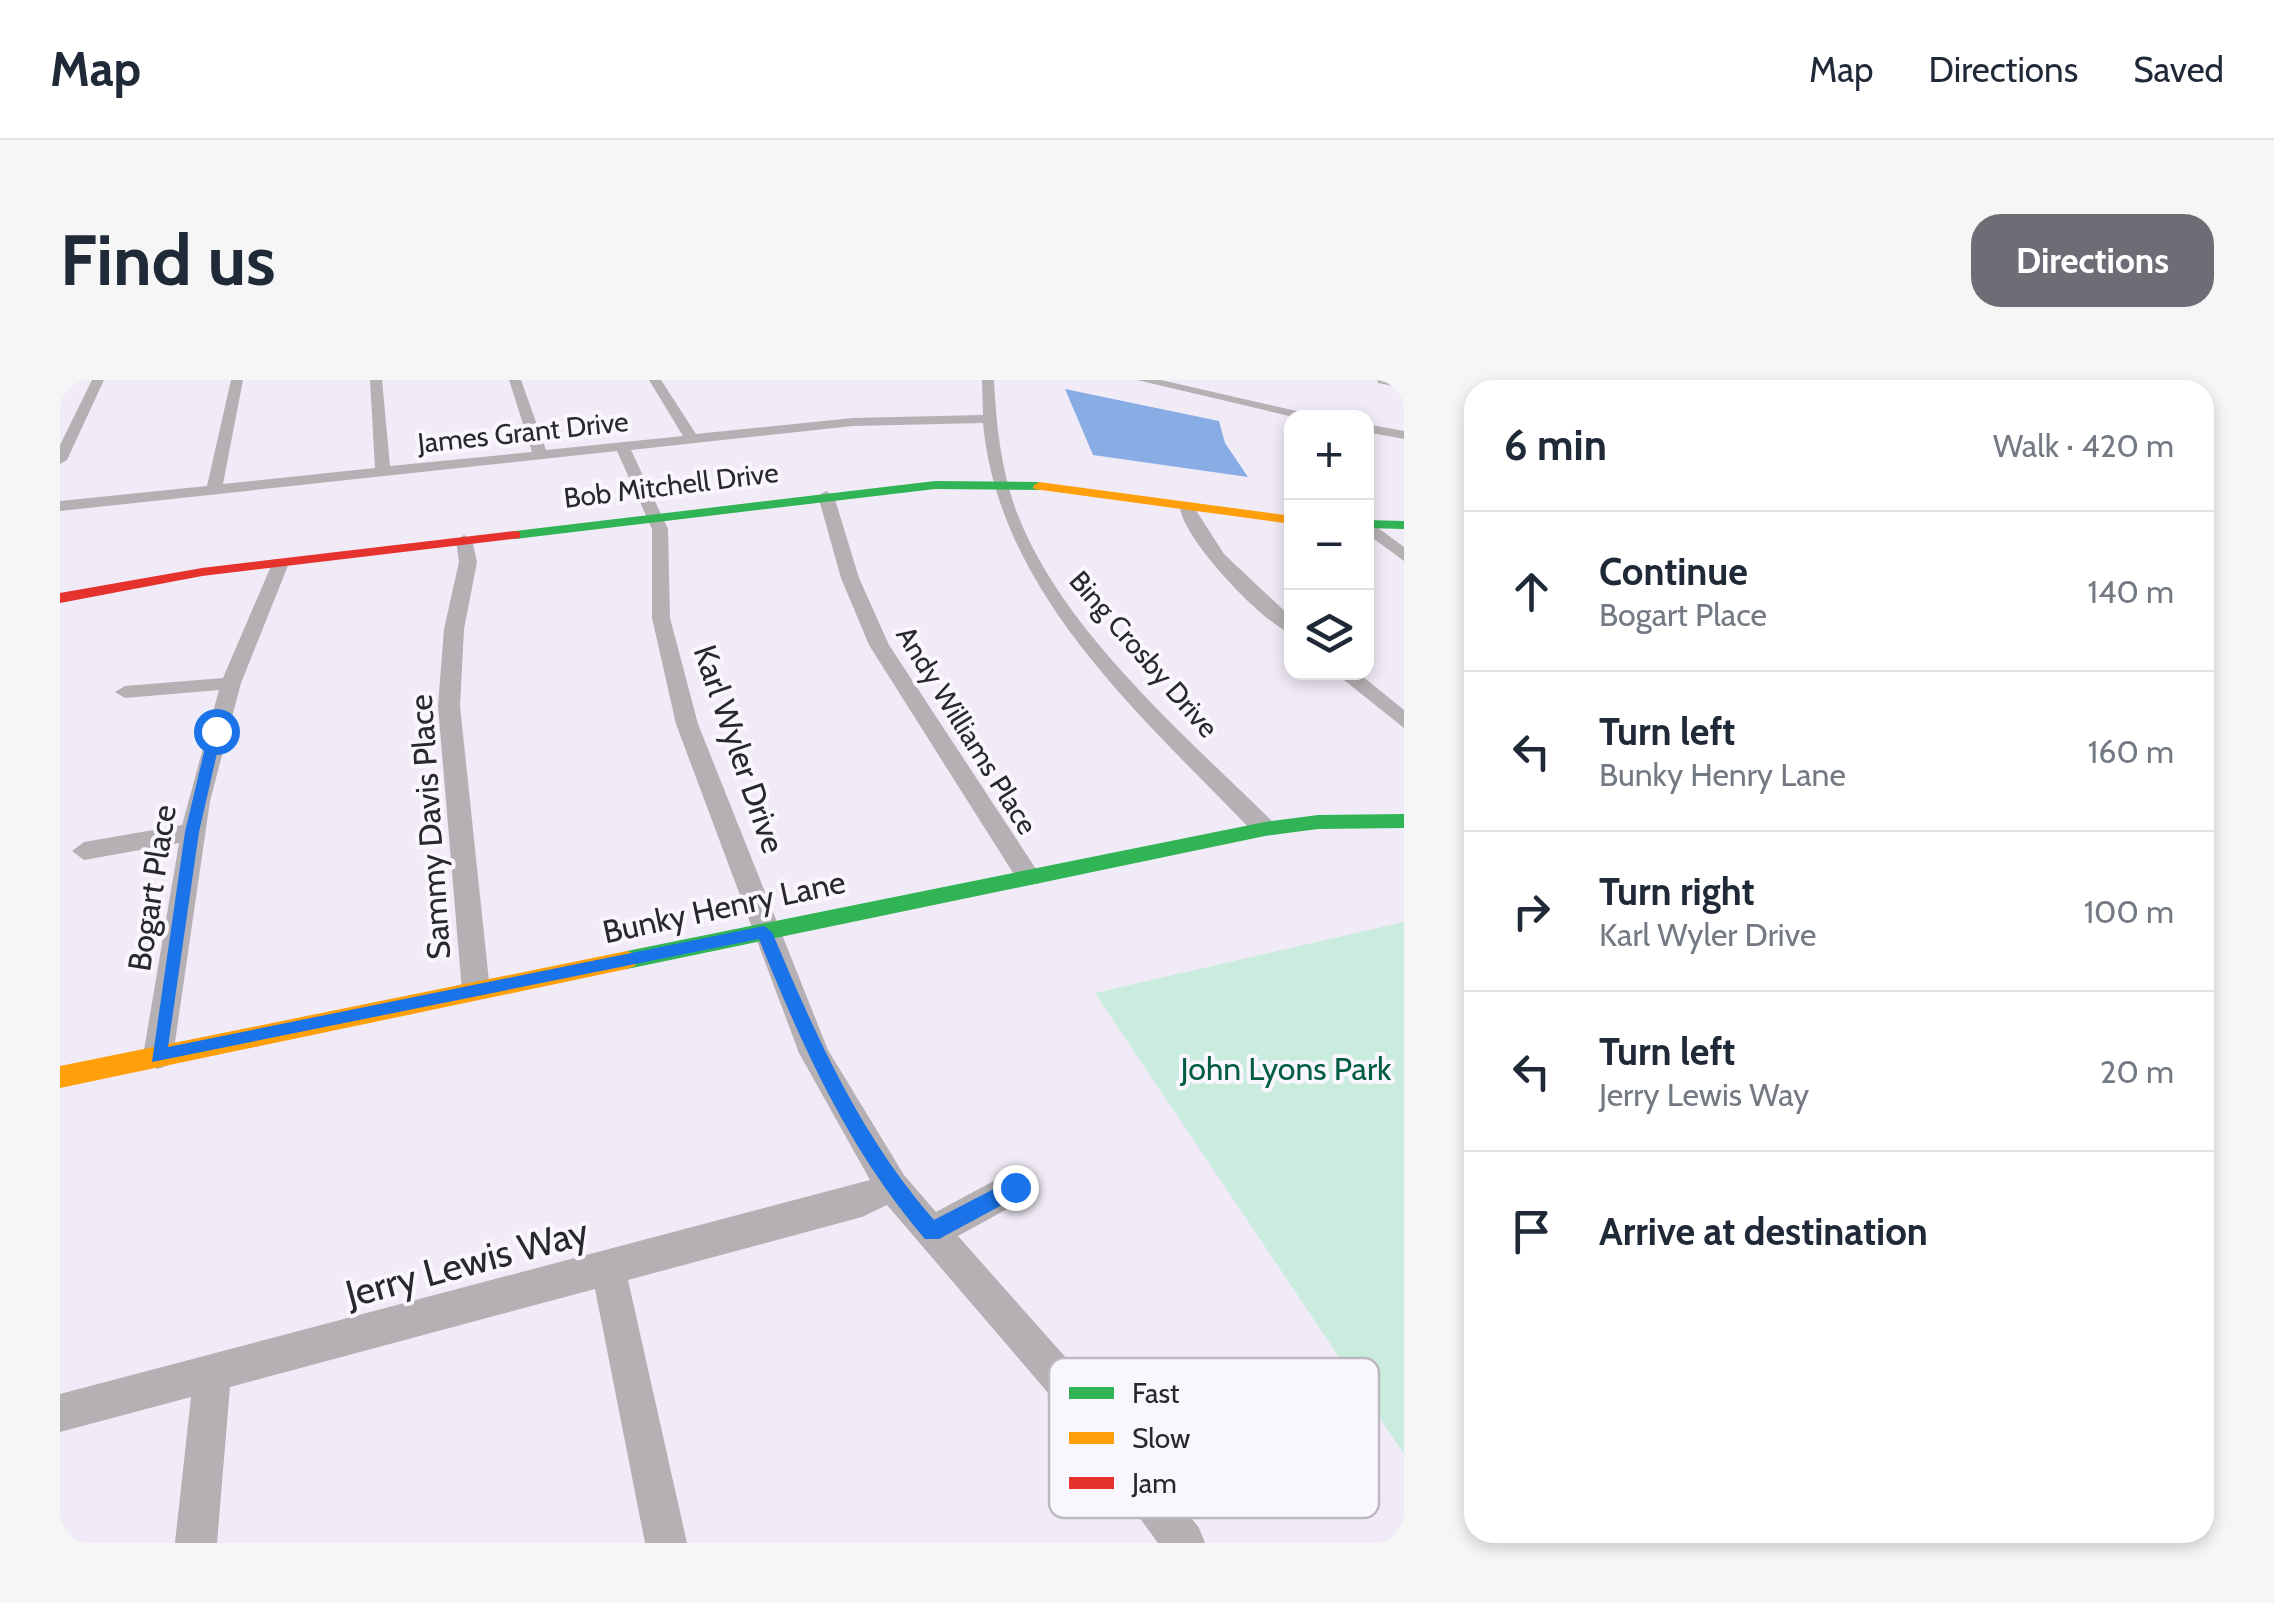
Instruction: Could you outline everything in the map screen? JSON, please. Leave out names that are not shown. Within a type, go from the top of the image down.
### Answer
[{"type":"street","points":[[60,460],[98,380]]},
{"type":"street","points":[[214,490],[237,380]]},
{"type":"street","points":[[376,380],[382,472]]},
{"type":"street","points":[[515,380],[540,455]]},
{"type":"street","points":[[655,380],[692,439]]},
{"type":"street","name":"Bing Crosby Drive","points":[[988,380],[1001,483],[1015,528],[1059,602],[1265,829]]},
{"type":"street","points":[[1143,380],[1284,418]]},
{"type":"street","points":[[1383,380],[1404,384]]},
{"type":"street","name":"James Grant Drive","points":[[60,506],[890,419],[992,419]]},
{"type":"street","points":[[1374,429],[1404,435]]},
{"type":"street","name":"Karl Wyler Drive","points":[[622,447],[660,529],[661,618],[671,670],[764,932],[814,1053],[852,1126],[892,1186],[1049,1366]]},
{"type":"street","name":"Bob Mitchell Drive","points":[[60,598],[137,581],[464,540],[826,496],[1001,483],[1082,490],[1284,519]]},
{"type":"street","name":"Andy Williams Place","points":[[826,496],[850,578],[879,645],[1029,878]]},
{"type":"street","points":[[1186,507],[1194,525],[1229,568],[1284,620]]},
{"type":"street","points":[[1374,524],[1404,525]]},
{"type":"street","points":[[1374,530],[1404,556]]},
{"type":"street","name":"Sammy Davis Place","points":[[464,540],[468,562],[454,629],[449,706],[476,991]]},
{"type":"street","name":"Bogart Place","points":[[158,1056],[192,832],[231,683],[280,563]]},
{"type":"street","points":[[1354,680],[1404,721]]},
{"type":"street","points":[[125,692],[231,683]]},
{"type":"street","name":"Bunky Henry Lane","points":[[60,1077],[1265,829],[1318,822],[1404,821]]},
{"type":"street","points":[[84,851],[192,832]]},
{"type":"street","name":"Jerry Lewis Way","points":[[60,1413],[608,1270],[862,1200],[892,1186]]},
{"type":"street","points":[[932,1232],[1015,1187]]},
{"type":"street","points":[[608,1270],[634,1372],[666,1543]]},
{"type":"street","points":[[196,1543],[212,1373]]},
{"type":"street","name":"Karl Wyler Drive","points":[[1165,1518],[1184,1543]]},
{"type":"green space","name":"John Lyons Park","points":[[1404,922],[1404,1454],[1379,1417],[1379,1358],[1340,1358],[1095,993]]},
{"type":"water","points":[[1065,389],[1219,421],[1225,443],[1248,477],[1093,455]]},
{"type":"traffic: fast","points":[[515,535],[935,485],[1039,486]]},
{"type":"traffic: fast","points":[[1374,524],[1404,525]]},
{"type":"traffic: fast","points":[[627,960],[1265,829],[1318,822],[1404,821]]},
{"type":"traffic: slow","points":[[1039,486],[1284,519]]},
{"type":"traffic: slow","points":[[60,1077],[627,960]]},
{"type":"traffic: jam","points":[[60,598],[202,572],[515,535]]},
{"type":"route","points":[[216,731],[192,832],[158,1056],[764,932],[814,1053],[852,1126],[892,1186],[932,1232],[1015,1187]]}]
